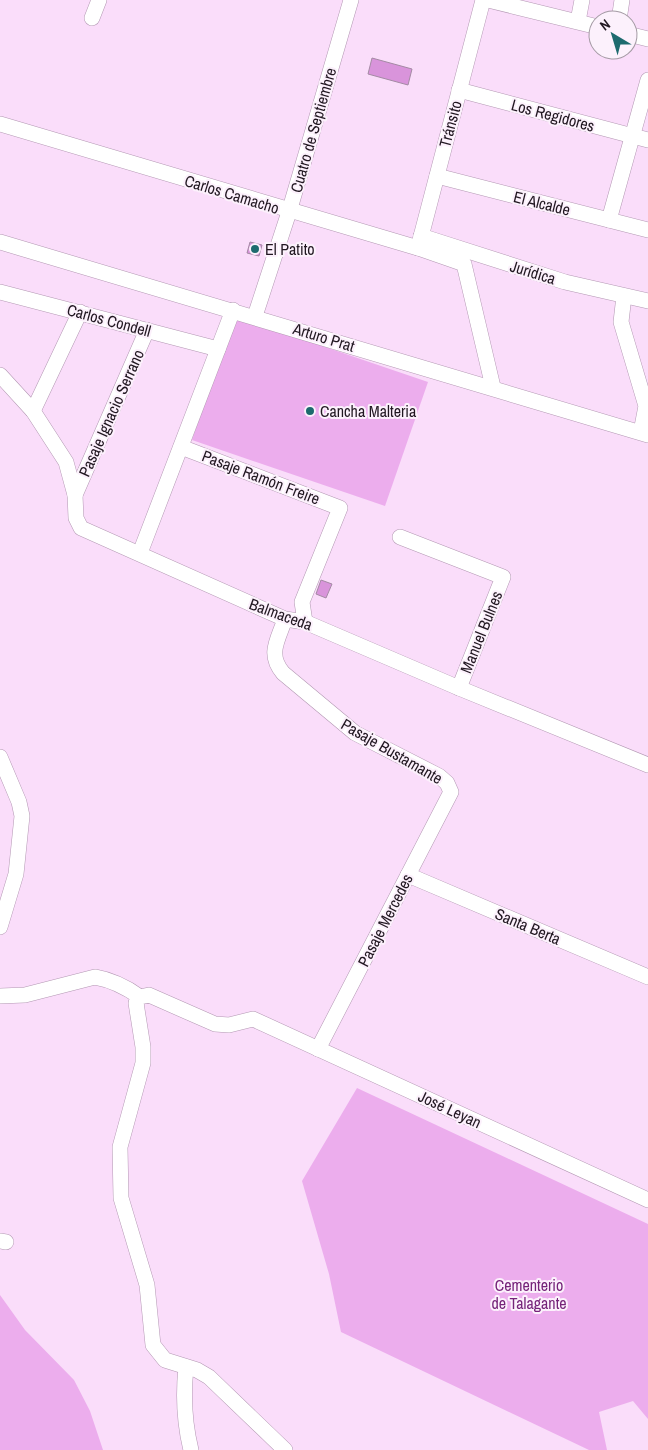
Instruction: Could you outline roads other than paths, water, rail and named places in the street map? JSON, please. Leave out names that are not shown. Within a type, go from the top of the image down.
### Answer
[{"type":"street","points":[[92,18],[98,0]]},
{"type":"street","name":"Cuatro de Septiembre","points":[[255,316],[289,212],[350,0]]},
{"type":"street","name":"Tránsito","points":[[419,242],[483,0]]},
{"type":"street","points":[[488,0],[522,4],[588,24]]},
{"type":"street","points":[[578,22],[582,0]]},
{"type":"street","points":[[609,220],[648,80]]},
{"type":"street","name":"Los Regidores","points":[[459,90],[648,140]]},
{"type":"street","name":"Carlos Camacho","points":[[0,124],[289,212],[419,242],[464,264],[493,388]]},
{"type":"street","name":"El Alcalde","points":[[437,176],[648,230]]},
{"type":"street","name":"Arturo Prat","points":[[0,242],[645,433]]},
{"type":"street","name":"Jurídica","points":[[419,242],[565,282],[648,301]]},
{"type":"street","name":"Carlos Condell","points":[[0,292],[218,349]]},
{"type":"street","points":[[624,296],[621,322],[646,406],[645,433]]},
{"type":"street","points":[[140,553],[234,310]]},
{"type":"street","points":[[33,411],[80,312]]},
{"type":"street","name":"Pasaje Ignacio Serrano","points":[[75,495],[147,330]]},
{"type":"street","name":"Balmaceda","points":[[0,374],[33,411],[66,462],[75,495],[76,518],[81,528],[285,619],[305,622],[459,688],[648,764]]},
{"type":"street","name":"Pasaje Ramón Freire","points":[[181,446],[340,508],[302,602],[305,622]]},
{"type":"street","name":"Manuel Bulnes","points":[[400,537],[503,577],[459,688]]},
{"type":"street","name":"Pasaje Bustamante","points":[[285,619],[273,657],[275,664],[283,673],[343,724],[365,738],[440,776],[447,783],[451,792]]},
{"type":"street","points":[[0,757],[16,795],[22,816],[16,874],[0,927]]},
{"type":"street","name":"Pasaje Mercedes","points":[[318,1049],[451,792]]},
{"type":"street","name":"Santa Berta","points":[[408,875],[648,977]]},
{"type":"street","points":[[0,996],[25,995],[95,977],[120,985],[140,997],[136,1003],[144,1048],[143,1063],[120,1147],[119,1173],[121,1198],[147,1285],[153,1345],[165,1360],[209,1377],[285,1450]]},
{"type":"street","name":"José Leyan","points":[[140,997],[149,995],[215,1024],[229,1025],[253,1019],[648,1200]]},
{"type":"street","points":[[186,1367],[183,1395],[185,1425],[191,1450]]},
{"type":"place","name":"El Patito","points":[[255,249]]},
{"type":"place","name":"Cancha Malteria","points":[[310,411]]},
{"type":"park label","name":"Cementerio de Talagante","points":[[529,1294]]}]
